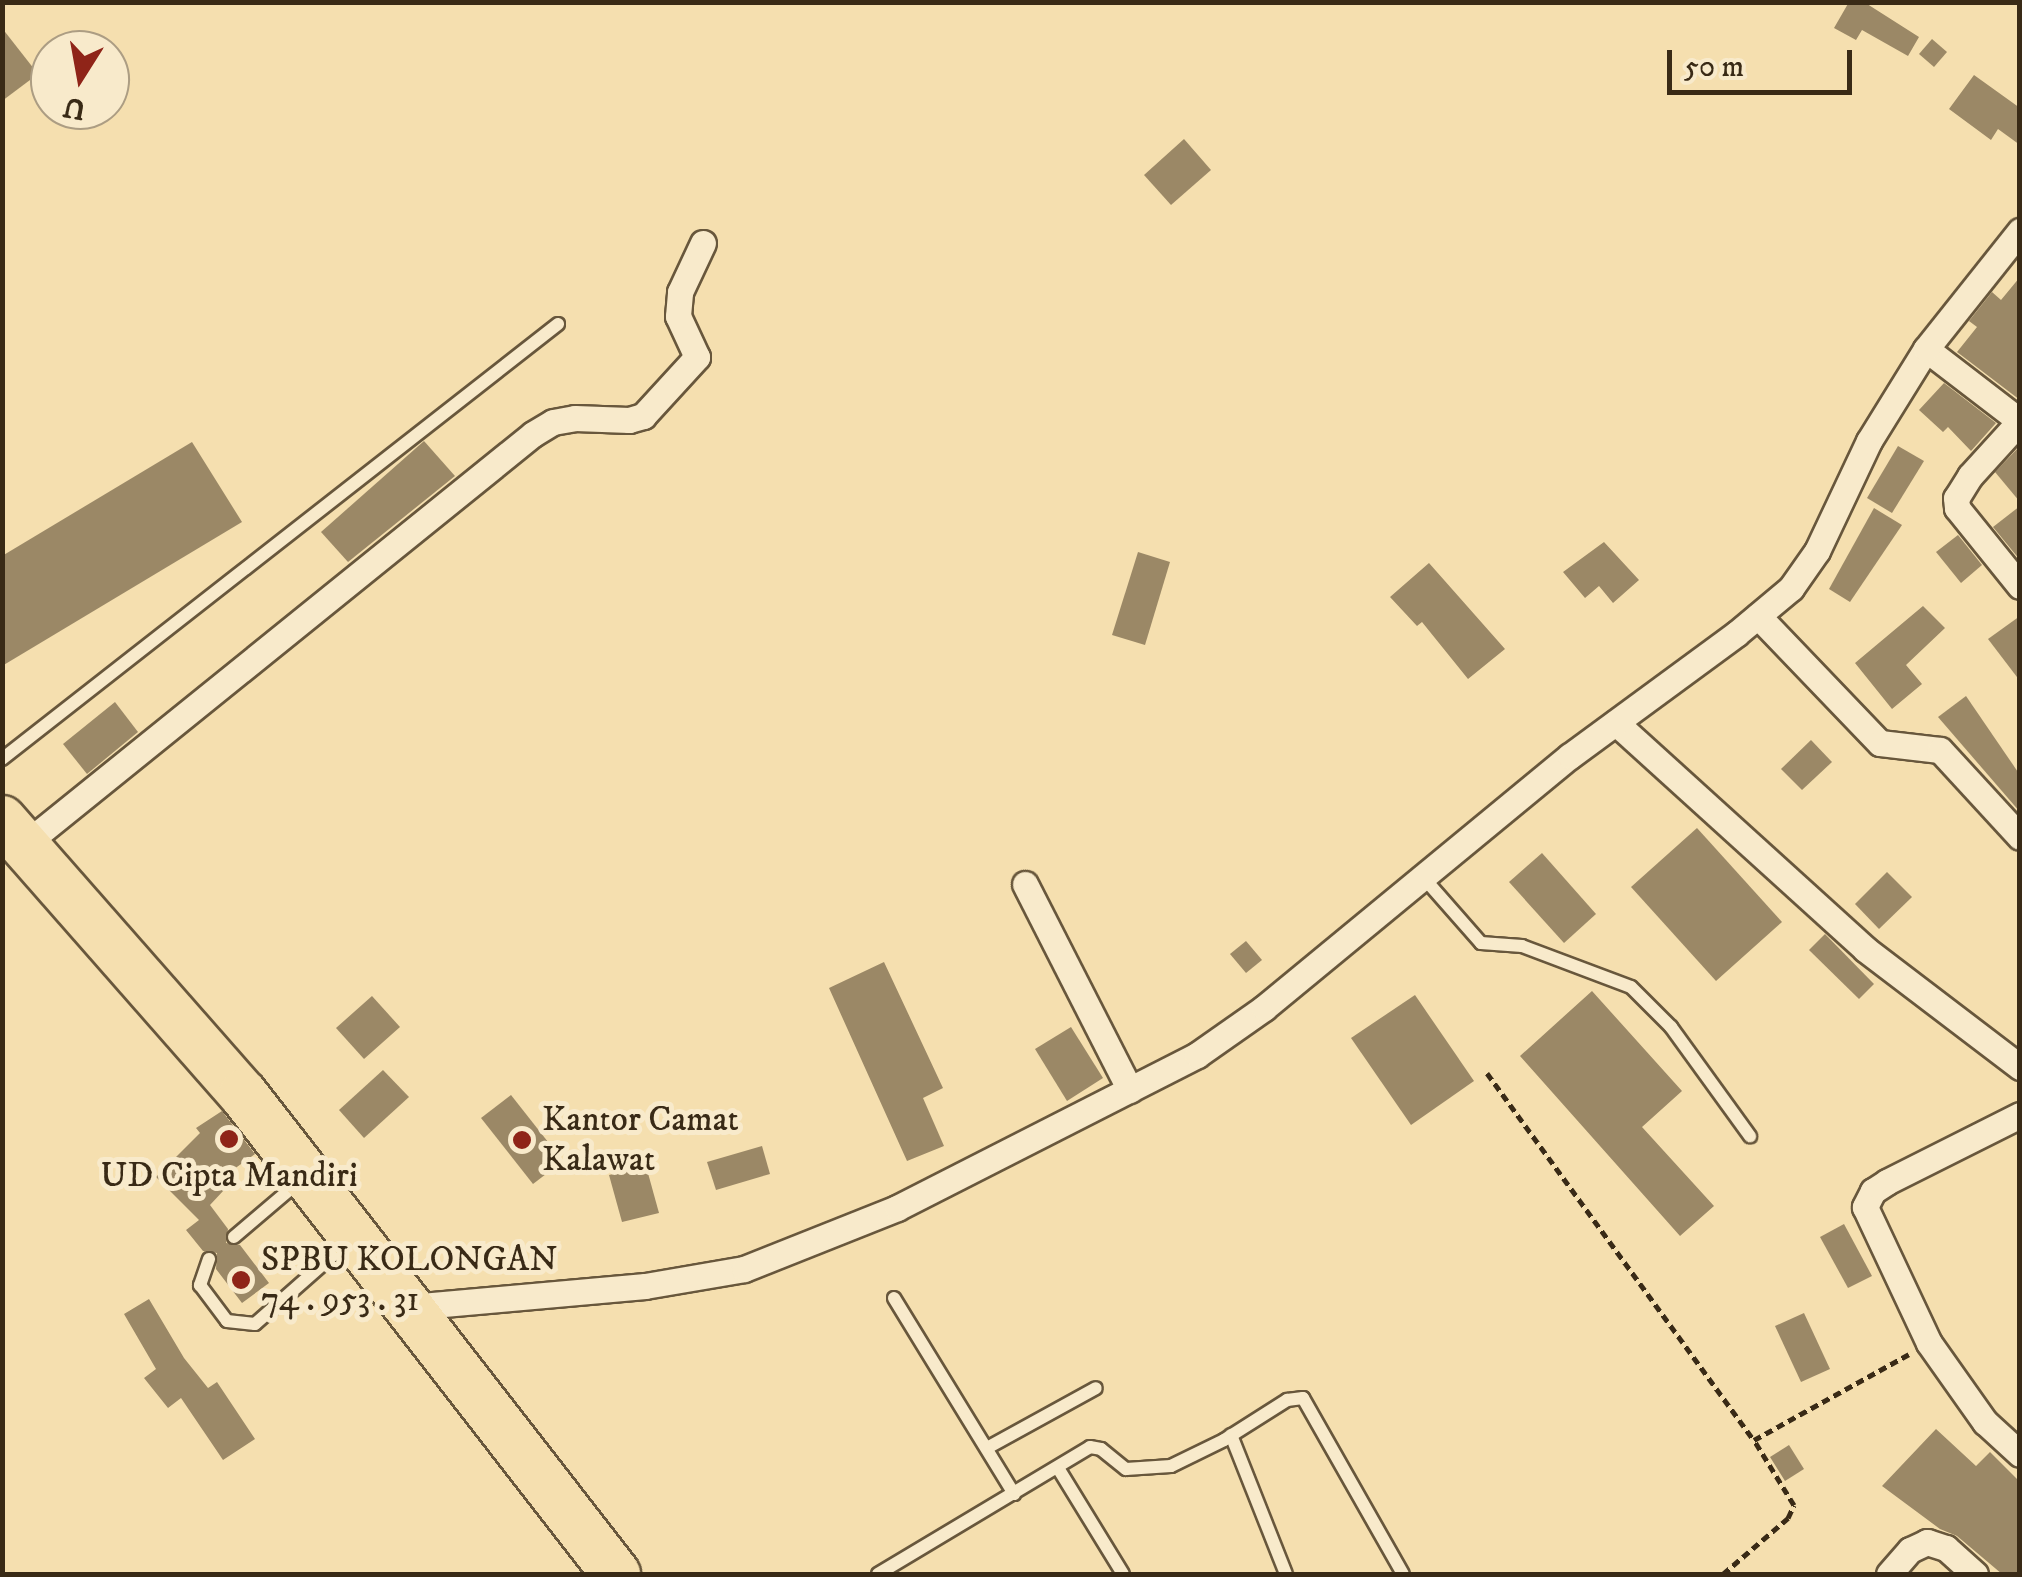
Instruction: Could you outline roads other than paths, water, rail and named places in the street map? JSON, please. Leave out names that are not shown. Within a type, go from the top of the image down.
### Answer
[{"type":"highway","points":[[13,833],[243,1094],[616,1574]]},
{"type":"street","points":[[410,1307],[645,1286],[744,1269],[897,1208],[1197,1055],[1264,1008],[1616,722],[1791,588],[1817,551],[1869,441],[1926,350],[2020,231]]},
{"type":"street","points":[[13,833],[533,434],[553,422],[575,418],[629,420],[643,416],[697,357],[678,316],[680,292],[703,243]]},
{"type":"street","points":[[1926,350],[2020,421],[1970,476],[1956,498],[1957,508],[2020,586]]},
{"type":"street","points":[[1758,616],[1880,743],[1940,750],[2020,837]]},
{"type":"street","points":[[1616,722],[1866,949],[2020,1067]]},
{"type":"street","points":[[1025,884],[1130,1090]]},
{"type":"street","points":[[2020,1115],[1887,1182],[1867,1200],[1866,1215],[1929,1343],[1986,1422],[2020,1454]]},
{"type":"street","points":[[1889,1574],[1910,1550],[1928,1542],[1946,1548],[1975,1574]]},
{"type":"lane","points":[[2,759],[558,324]]},
{"type":"lane","points":[[1423,877],[1481,944],[1522,946],[1631,987],[1671,1027],[1750,1136]]},
{"type":"lane","points":[[234,1237],[306,1176]]},
{"type":"lane","points":[[209,1259],[200,1284],[227,1321],[254,1324],[354,1237]]},
{"type":"lane","points":[[894,1298],[1014,1494]]},
{"type":"lane","points":[[988,1448],[1096,1388]]},
{"type":"lane","points":[[878,1574],[1090,1447],[1101,1450],[1126,1469],[1149,1471],[1190,1458],[1287,1400],[1303,1398],[1403,1574]]},
{"type":"lane","points":[[1232,1435],[1286,1574]]},
{"type":"lane","points":[[1058,1468],[1123,1574]]},
{"type":"place","name":"UD Cipta Mandiri","points":[[229,1139]]},
{"type":"place","name":"Kantor Camat Kalawat","points":[[522,1140]]},
{"type":"place","name":"SPBU KOLONGAN 74 . 953 . 31","points":[[241,1280]]}]
